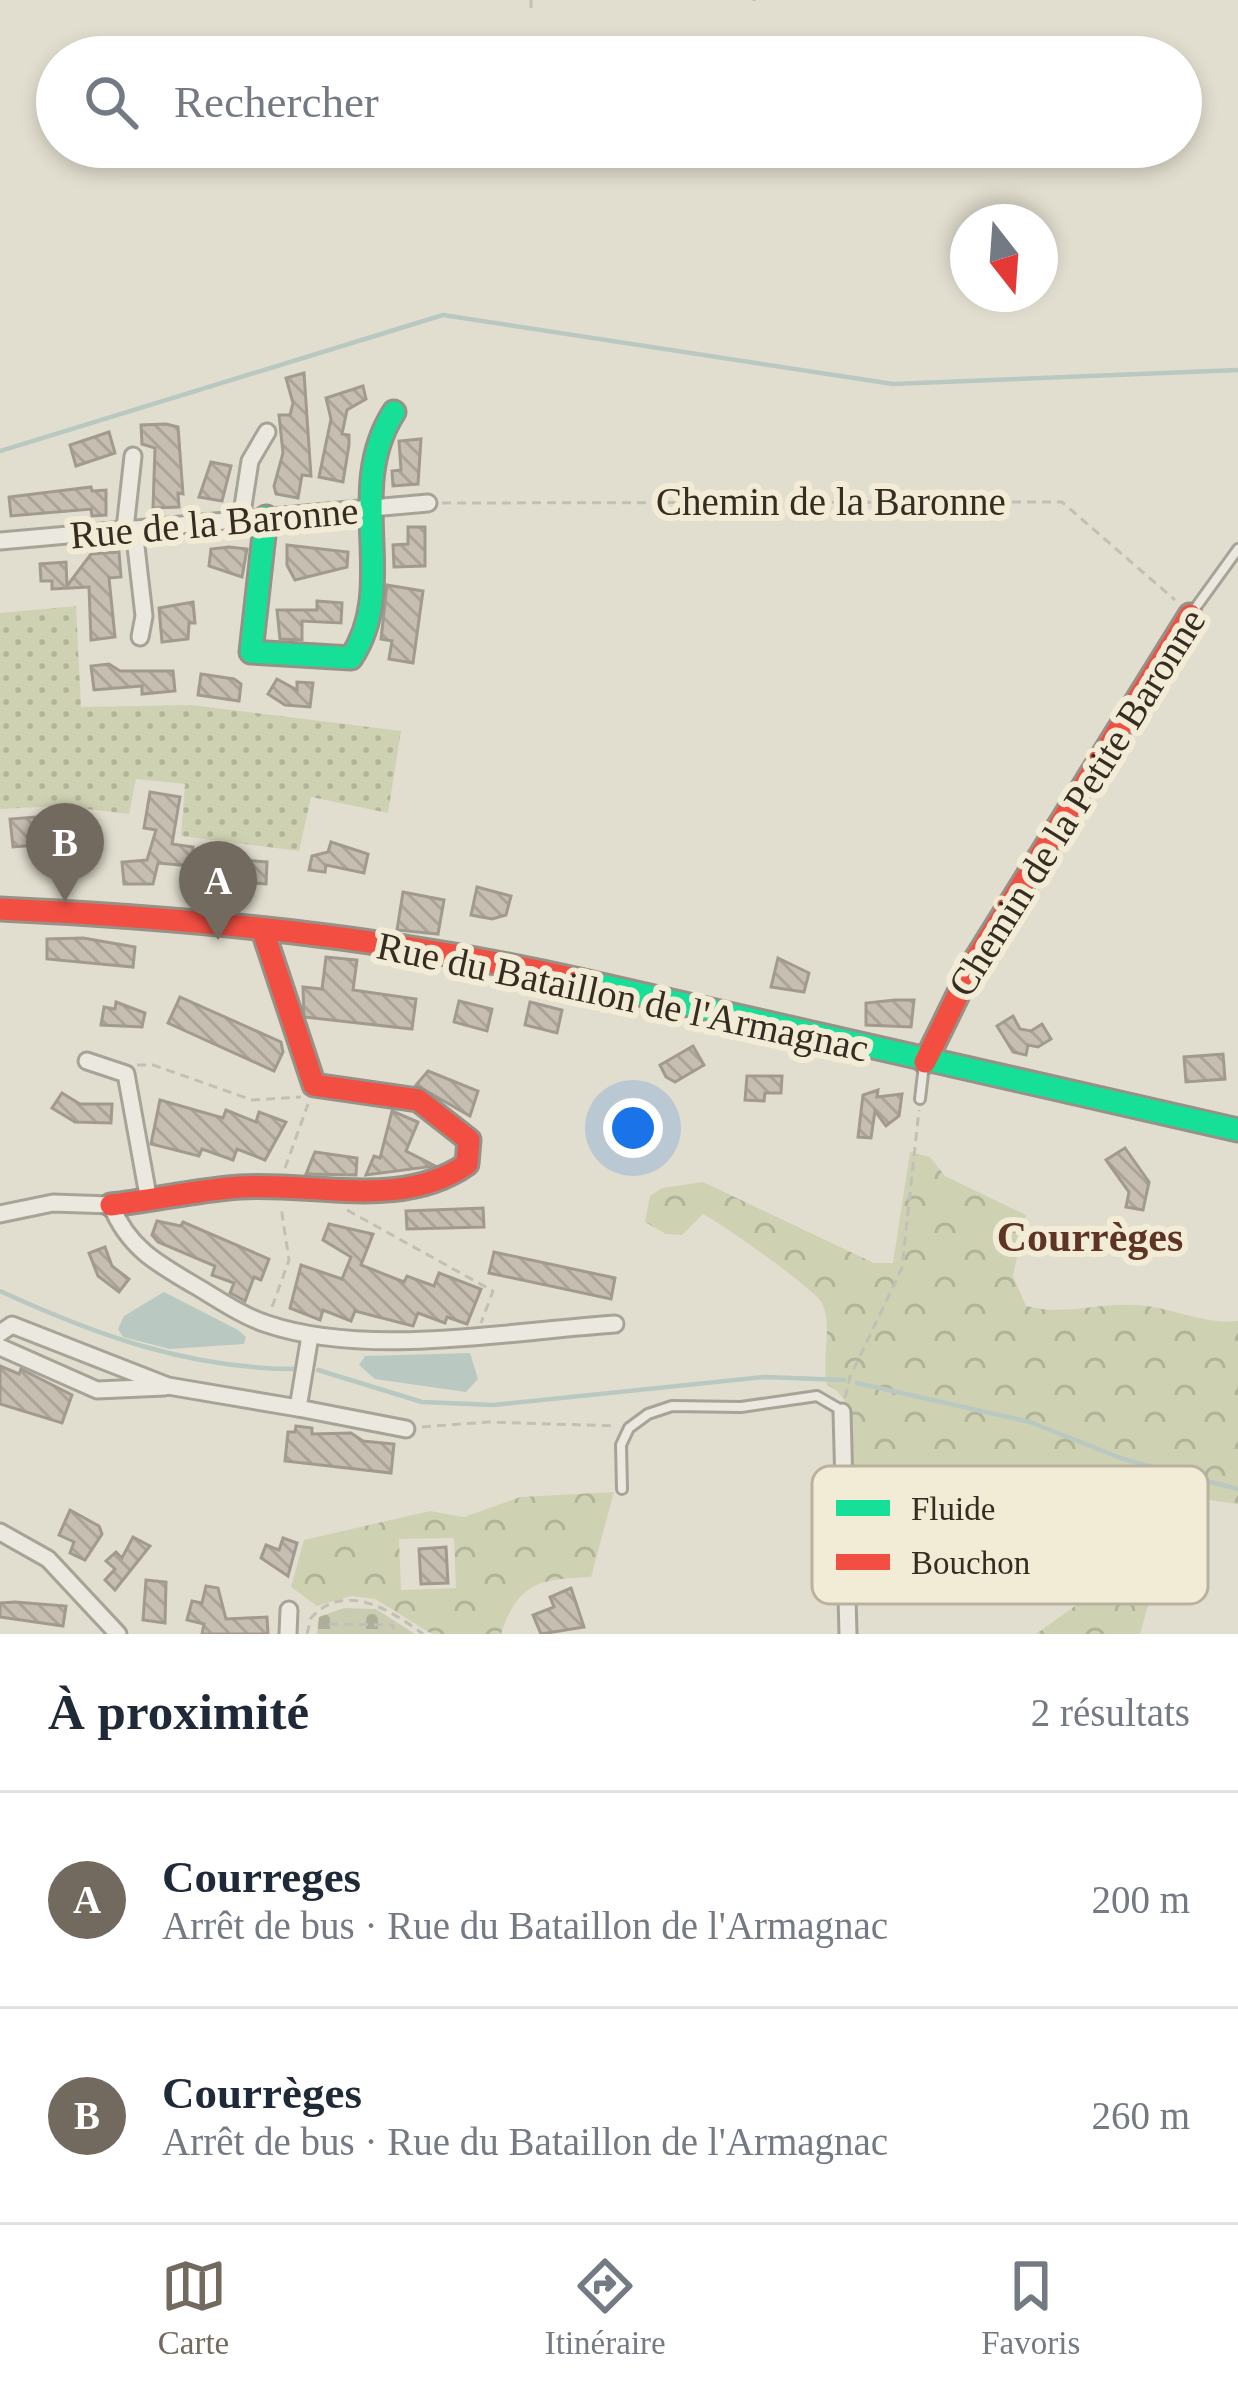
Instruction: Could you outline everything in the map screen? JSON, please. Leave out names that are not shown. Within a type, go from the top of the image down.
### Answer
[{"type":"street","points":[[266,517],[251,652],[351,658],[360,649],[372,587],[368,508],[374,447],[394,412]]},
{"type":"street","points":[[242,519],[250,461],[267,432]]},
{"type":"street","points":[[133,456],[129,529],[144,616],[140,637]]},
{"type":"street","name":"Rue de la Baronne","points":[[0,541],[428,503]]},
{"type":"street","name":"Chemin de la Petite Baronne","points":[[925,1062],[974,962],[1190,615]]},
{"type":"street","name":"Rue du Bataillon de l'Armagnac","points":[[0,909],[452,951],[1238,1130]]},
{"type":"street","points":[[0,1214],[53,1203],[111,1205],[279,1187],[338,1194],[459,1173],[471,1152],[469,1140],[418,1100],[314,1085],[302,1062],[263,931]]},
{"type":"street","points":[[87,1061],[126,1074],[149,1201]]},
{"type":"street","points":[[111,1205],[123,1236],[143,1253],[266,1324],[310,1336],[478,1334],[616,1324]]},
{"type":"street","points":[[0,1333],[12,1325],[168,1386],[406,1429]]},
{"type":"street","points":[[298,1408],[310,1336]]},
{"type":"street","points":[[0,1347],[97,1390],[168,1386]]},
{"type":"street","points":[[842,1412],[843,1466]]},
{"type":"street","points":[[0,1532],[48,1559],[103,1628],[118,1634]]},
{"type":"street","points":[[847,1604],[848,1634]]},
{"type":"street","points":[[288,1634],[289,1610]]},
{"type":"lane","name":"Chemin de la Petite Baronne","points":[[1190,615],[1238,549]]},
{"type":"lane","points":[[920,1099],[925,1062]]},
{"type":"lane","points":[[622,1489],[622,1445],[629,1428],[672,1406],[742,1407],[817,1396],[837,1404],[842,1412]]},
{"type":"path","points":[[531,0],[531,8]]},
{"type":"path","name":"Chemin de la Baronne","points":[[428,503],[1062,502],[1190,615]]},
{"type":"path","points":[[126,1074],[136,1066],[153,1065],[252,1100],[311,1094],[279,1187],[290,1260],[266,1324]]},
{"type":"path","points":[[842,1412],[850,1376],[902,1268],[920,1099]]},
{"type":"path","points":[[338,1194],[347,1210],[493,1291],[478,1334]]},
{"type":"path","points":[[406,1429],[488,1422],[629,1428]]},
{"type":"path","points":[[307,1634],[311,1618],[335,1602],[376,1602],[423,1634]]},
{"type":"path","points":[[329,1624],[378,1621],[393,1625],[393,1634]]},
{"type":"green space","points":[[76,606],[81,707],[192,705],[401,731],[388,813],[311,797],[299,851],[181,836],[185,784],[136,779],[129,814],[62,806],[0,809],[0,613]]},
{"type":"green space","points":[[910,1152],[930,1157],[945,1176],[1026,1215],[1013,1276],[1026,1306],[1053,1310],[1137,1305],[1238,1321],[1238,1504],[1208,1500],[1208,1466],[852,1466],[850,1417],[846,1404],[827,1385],[827,1322],[822,1303],[703,1214],[682,1235],[666,1234],[645,1222],[650,1196],[662,1188],[703,1182],[874,1263],[893,1263]]},
{"type":"green space","points":[[614,1492],[591,1577],[558,1579],[533,1587],[515,1603],[501,1634],[432,1634],[375,1599],[351,1596],[317,1606],[291,1587],[304,1540],[430,1511],[464,1517],[521,1497]],"holes":[[[454,1538],[456,1588],[401,1590],[399,1539]]]},
{"type":"green space","points":[[1078,1604],[1148,1604],[1140,1634],[1036,1634]]},
{"type":"green space","points":[[344,1608],[376,1609],[415,1634],[317,1634],[319,1617]]},
{"type":"shaded area","points":[[164,1292],[238,1330],[246,1337],[244,1344],[170,1349],[123,1337],[118,1329],[124,1316]]},
{"type":"shaded area","points":[[470,1353],[478,1379],[466,1392],[375,1379],[359,1365],[365,1356]]},
{"type":"building","points":[[304,373],[311,476],[302,475],[298,498],[276,494],[274,486],[283,453],[279,415],[290,415],[293,403],[286,378]]},
{"type":"building","points":[[363,386],[366,399],[347,410],[342,434],[349,435],[343,482],[319,477],[331,419],[326,398]]},
{"type":"building","points":[[141,425],[178,427],[183,494],[178,493],[179,507],[153,508],[155,448],[142,444]]},
{"type":"building","points":[[109,432],[115,453],[76,466],[70,445]]},
{"type":"building","points":[[421,439],[418,484],[393,486],[392,471],[401,470],[399,441]]},
{"type":"building","points":[[211,462],[231,466],[222,501],[199,497]]},
{"type":"building","points":[[91,487],[92,491],[106,490],[106,515],[92,516],[91,509],[11,516],[9,497]]},
{"type":"building","points":[[408,527],[425,527],[425,566],[394,567],[393,545],[408,544]]},
{"type":"building","points":[[287,545],[348,552],[347,567],[295,580],[287,565]]},
{"type":"building","points":[[211,549],[247,549],[242,577],[209,566]]},
{"type":"building","points":[[119,552],[121,577],[109,578],[115,637],[91,640],[89,587],[52,589],[52,581],[41,581],[40,564],[66,562],[67,586],[91,554]]},
{"type":"building","points":[[387,585],[423,591],[413,663],[389,659],[392,641],[381,639]]},
{"type":"building","points":[[317,601],[342,603],[341,623],[302,621],[302,640],[280,639],[277,610],[317,610]]},
{"type":"building","points":[[193,602],[195,623],[189,623],[188,639],[162,642],[159,608]]},
{"type":"building","points":[[109,664],[120,671],[173,671],[175,691],[142,694],[142,686],[94,690],[91,666]]},
{"type":"building","points":[[201,674],[234,679],[241,684],[239,701],[198,695]]},
{"type":"building","points":[[277,679],[297,690],[297,682],[313,683],[310,707],[285,705],[268,694]]},
{"type":"building","points":[[150,792],[180,797],[172,844],[193,847],[192,866],[158,863],[153,884],[124,884],[122,862],[147,860],[156,830],[144,828]]},
{"type":"building","points":[[48,816],[50,844],[13,847],[10,819]]},
{"type":"building","points":[[331,842],[368,854],[364,873],[326,865],[325,872],[309,870],[312,856],[328,852]]},
{"type":"building","points":[[230,859],[267,862],[266,884],[228,881]]},
{"type":"building","points":[[477,887],[511,896],[506,915],[492,919],[471,915]]},
{"type":"building","points":[[403,892],[444,900],[438,934],[397,930]]},
{"type":"building","points":[[83,938],[135,947],[133,967],[47,959],[47,939]]},
{"type":"building","points":[[326,957],[357,960],[353,990],[416,999],[412,1029],[304,1017],[303,987],[322,989]]},
{"type":"building","points":[[778,958],[809,973],[804,992],[771,987]]},
{"type":"building","points":[[180,997],[281,1042],[283,1052],[274,1071],[168,1023]]},
{"type":"building","points":[[914,1000],[911,1027],[866,1025],[866,1003]]},
{"type":"building","points":[[459,1001],[492,1009],[487,1031],[454,1022]]},
{"type":"building","points":[[116,1002],[145,1013],[142,1027],[101,1025],[104,1007],[115,1009]]},
{"type":"building","points":[[530,1002],[562,1010],[557,1033],[525,1025]]},
{"type":"building","points":[[1013,1016],[1020,1029],[1031,1031],[1042,1024],[1051,1039],[1038,1047],[1028,1045],[1026,1055],[1013,1052],[997,1026]]},
{"type":"building","points":[[693,1046],[704,1065],[675,1082],[666,1077],[660,1065]]},
{"type":"building","points":[[1223,1054],[1225,1079],[1186,1082],[1184,1057]]},
{"type":"building","points":[[428,1071],[478,1091],[470,1116],[416,1085]]},
{"type":"building","points":[[747,1076],[782,1076],[781,1093],[765,1093],[764,1101],[745,1100]]},
{"type":"building","points":[[878,1090],[877,1097],[902,1094],[899,1116],[886,1126],[875,1111],[871,1138],[858,1137],[863,1095]]},
{"type":"building","points":[[62,1093],[80,1104],[112,1104],[111,1123],[75,1122],[52,1108]]},
{"type":"building","points":[[160,1100],[223,1118],[226,1110],[256,1122],[259,1112],[286,1122],[265,1160],[237,1149],[233,1160],[202,1149],[199,1156],[151,1144]]},
{"type":"building","points":[[392,1111],[418,1122],[406,1151],[435,1166],[366,1175],[374,1156],[380,1158]]},
{"type":"building","points":[[1125,1148],[1149,1182],[1143,1210],[1126,1207],[1129,1192],[1106,1160]]},
{"type":"building","points":[[315,1152],[357,1158],[356,1175],[306,1174]]},
{"type":"building","points":[[483,1208],[484,1227],[407,1229],[406,1211]]},
{"type":"building","points":[[157,1221],[181,1226],[183,1222],[269,1259],[261,1280],[254,1277],[245,1301],[230,1293],[234,1283],[212,1275],[215,1266],[158,1242],[152,1235]]},
{"type":"building","points":[[329,1224],[373,1234],[361,1265],[404,1282],[407,1276],[434,1286],[439,1273],[481,1289],[467,1324],[447,1317],[445,1323],[418,1313],[413,1326],[355,1311],[351,1321],[323,1310],[320,1320],[290,1308],[301,1265],[342,1279],[351,1257],[323,1240]]},
{"type":"building","points":[[105,1247],[112,1266],[129,1279],[119,1292],[98,1276],[89,1253]]},
{"type":"building","points":[[494,1252],[615,1278],[611,1299],[489,1273]]},
{"type":"building","points":[[0,1366],[19,1374],[21,1369],[72,1395],[62,1423],[0,1404]]},
{"type":"building","points":[[296,1426],[312,1428],[312,1434],[351,1433],[363,1441],[394,1444],[391,1473],[285,1461],[288,1432],[295,1432]]},
{"type":"building","points":[[70,1510],[99,1526],[102,1534],[85,1560],[70,1553],[74,1542],[59,1535]]},
{"type":"building","points":[[133,1537],[150,1546],[115,1590],[105,1580],[115,1569],[106,1561],[116,1552],[122,1558]]},
{"type":"building","points":[[283,1538],[297,1543],[288,1576],[261,1558],[266,1545],[279,1550]]},
{"type":"building","points":[[446,1547],[448,1583],[421,1584],[419,1549]]},
{"type":"building","points":[[146,1580],[166,1582],[165,1623],[143,1620]]},
{"type":"building","points":[[206,1586],[218,1588],[226,1619],[267,1617],[268,1634],[202,1634],[204,1624],[187,1620],[192,1601],[202,1603]]},
{"type":"building","points":[[571,1588],[584,1627],[541,1634],[533,1615],[554,1607],[550,1597]]},
{"type":"building","points":[[0,1603],[66,1606],[63,1626],[0,1617]]},
{"type":"waterway","points":[[0,451],[443,315],[893,384],[1238,370]]},
{"type":"waterway","points":[[0,1291],[110,1336],[184,1357],[302,1369]]},
{"type":"waterway","points":[[318,1370],[422,1402],[494,1405],[765,1377],[844,1380]]},
{"type":"waterway","points":[[857,1383],[1030,1422],[1150,1466]]},
{"type":"waterway","points":[[1208,1481],[1238,1489]]},
{"type":"traffic: fast","points":[[266,517],[251,652],[351,658],[365,630],[371,600],[373,474],[380,442],[394,412]]},
{"type":"traffic: fast","points":[[579,980],[1238,1130]]},
{"type":"traffic: jam","points":[[925,1062],[974,962],[1190,615]]},
{"type":"traffic: jam","points":[[0,909],[291,932],[436,952],[579,980]]},
{"type":"traffic: jam","points":[[111,1205],[240,1187],[386,1190],[442,1178],[467,1164],[469,1140],[418,1100],[314,1085],[263,931]]},
{"type":"place","name":"Courrèges","points":[[65,902]]},
{"type":"place","name":"Courreges","points":[[218,940]]},
{"type":"district","name":"Courrèges","points":[[1090,1236]]}]
